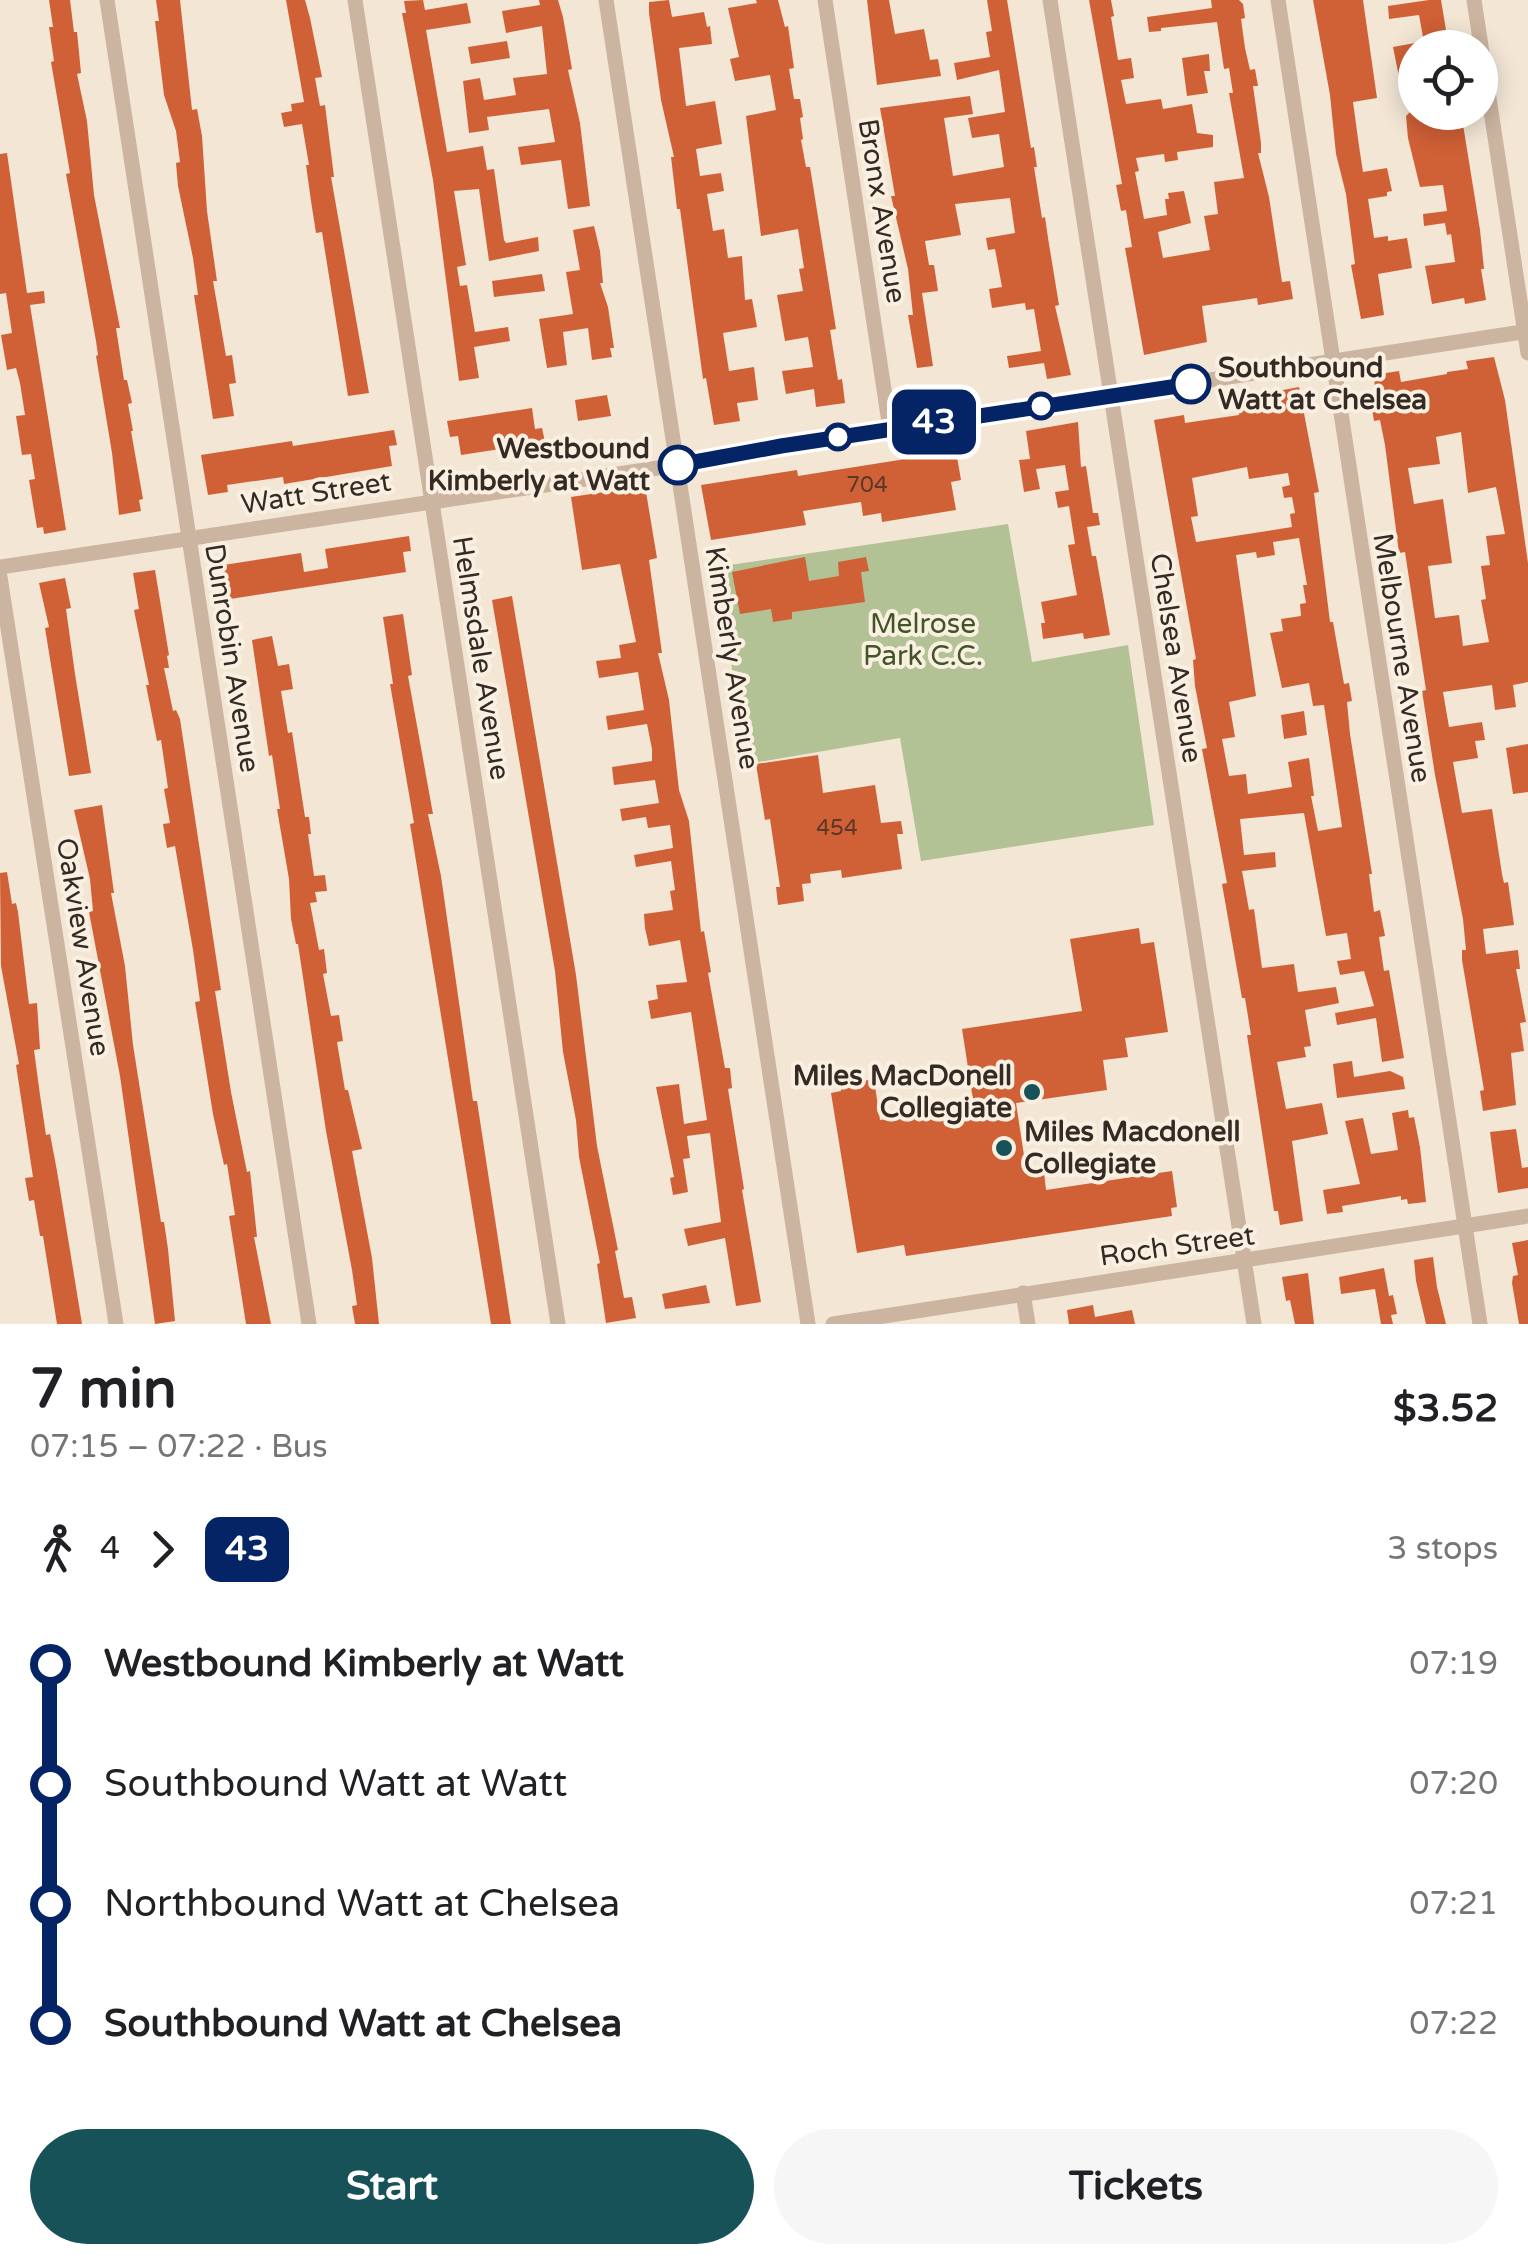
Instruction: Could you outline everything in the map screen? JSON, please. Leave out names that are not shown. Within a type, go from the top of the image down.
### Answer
[{"type":"street","name":"Dunrobin Avenue","points":[[107,0],[309,1324]]},
{"type":"street","name":"Helmsdale Avenue","points":[[355,0],[558,1324]]},
{"type":"street","name":"Kimberly Avenue","points":[[606,0],[808,1324]]},
{"type":"street","name":"Bronx Avenue","points":[[825,0],[890,430]]},
{"type":"street","name":"Chelsea Avenue","points":[[1050,0],[1254,1324]]},
{"type":"street","name":"Melbourne Avenue","points":[[1278,0],[1480,1324]]},
{"type":"street","points":[[1474,0],[1528,354]]},
{"type":"street","name":"Watt Street","points":[[0,567],[1526,332]]},
{"type":"street","name":"Oakview Avenue","points":[[0,577],[116,1324]]},
{"type":"street","name":"Roch Street","points":[[833,1324],[1528,1216]]},
{"type":"street","points":[[1023,1293],[1028,1324]]},
{"type":"green space","name":"Melrose Park C.C.","points":[[1008,524],[1032,662],[1128,645],[1154,825],[921,861],[900,738],[747,764],[716,567]]},
{"type":"building","points":[[49,0],[70,0],[77,32],[81,73],[77,74],[87,121],[94,195],[120,328],[116,328],[124,380],[132,403],[128,404],[131,431],[143,499],[139,500],[141,511],[119,515],[96,341],[66,174],[70,173],[51,62],[54,61],[49,27],[53,27]]},
{"type":"building","points":[[156,0],[180,0],[192,110],[197,109],[202,136],[217,281],[213,281],[226,356],[232,355],[236,383],[229,384],[234,416],[213,419],[194,295],[198,295],[193,258],[178,186],[176,131],[164,95]]},
{"type":"building","points":[[286,0],[305,0],[310,18],[322,77],[315,78],[320,106],[325,105],[331,177],[369,393],[348,396],[322,232],[316,233],[302,124],[284,127],[281,113],[292,111],[291,104],[304,102]]},
{"type":"building","points":[[423,0],[425,10],[467,3],[471,23],[426,30],[447,152],[483,146],[487,170],[494,169],[504,240],[506,243],[538,237],[539,251],[489,261],[479,189],[454,191],[466,265],[457,267],[460,286],[467,285],[475,332],[508,327],[510,341],[474,347],[479,378],[459,381],[433,180],[402,13],[406,13],[404,1]]},
{"type":"building","points":[[539,0],[558,0],[563,17],[590,206],[568,209],[561,160],[521,165],[518,147],[555,142],[549,109],[487,117],[489,130],[469,133],[463,81],[480,78],[484,100],[516,95],[513,78],[547,74],[542,26],[506,33],[502,11],[540,5]]},
{"type":"building","points":[[669,0],[672,17],[704,12],[707,27],[710,26],[712,44],[679,48],[686,106],[715,101],[722,144],[696,149],[700,176],[721,173],[724,191],[707,194],[713,231],[724,229],[728,258],[742,256],[745,300],[752,299],[757,327],[723,333],[729,371],[754,367],[758,400],[737,403],[740,421],[714,425],[706,378],[703,379],[677,209],[674,157],[661,100],[649,13],[649,2]]},
{"type":"building","points":[[756,0],[778,0],[785,27],[788,26],[794,68],[789,69],[794,99],[800,99],[801,140],[806,167],[810,167],[836,329],[830,330],[845,403],[816,407],[814,389],[786,394],[782,371],[813,367],[808,337],[785,341],[777,295],[803,291],[798,229],[761,236],[746,116],[776,110],[770,75],[735,81],[730,59],[739,57],[728,8],[757,3]]},
{"type":"building","points":[[867,0],[889,0],[895,34],[924,29],[930,60],[938,59],[941,76],[877,85]]},
{"type":"building","points":[[987,0],[1007,0],[1059,305],[1055,306],[1071,375],[1047,379],[1044,363],[1009,368],[1007,356],[1041,351],[1034,309],[1026,310],[1025,303],[992,308],[989,289],[1002,287],[995,249],[988,250],[986,238],[1015,233],[1010,198],[955,204],[961,235],[925,241],[938,291],[922,293],[933,366],[917,368],[908,315],[913,315],[908,269],[891,196],[895,196],[880,108],[970,96],[973,114],[944,118],[953,176],[1004,167],[999,134],[972,138],[968,118],[1005,112],[999,70],[957,80],[954,63],[990,57],[986,32],[992,31]]},
{"type":"building","points":[[1089,0],[1111,0],[1118,60],[1131,58],[1134,78],[1121,80],[1126,104],[1161,99],[1163,109],[1192,104],[1197,133],[1213,135],[1213,147],[1177,152],[1178,160],[1165,162],[1164,154],[1136,158],[1144,219],[1167,215],[1168,193],[1184,191],[1191,223],[1158,232],[1163,258],[1210,250],[1204,216],[1218,214],[1214,182],[1244,178],[1229,93],[1233,93],[1229,68],[1224,69],[1217,22],[1149,32],[1147,17],[1212,8],[1211,0],[1239,0],[1243,4],[1245,48],[1258,86],[1253,86],[1261,143],[1258,153],[1282,282],[1290,281],[1293,299],[1258,305],[1257,298],[1202,306],[1207,342],[1144,355],[1125,248],[1132,247],[1126,210],[1121,211],[1116,185],[1122,184]]},
{"type":"building","points":[[1313,0],[1363,0],[1377,98],[1353,102],[1359,146],[1363,172],[1387,168],[1392,191],[1387,196],[1368,199],[1374,238],[1407,238],[1412,268],[1378,274],[1384,315],[1361,319],[1351,265],[1355,264],[1346,194],[1336,154]]},
{"type":"building","points":[[1441,0],[1446,30],[1422,30],[1419,15],[1389,19],[1388,6]]},
{"type":"building","points":[[507,41],[510,58],[471,64],[468,47]]},
{"type":"building","points":[[1398,46],[1398,72],[1393,47]]},
{"type":"building","points":[[1209,54],[1210,71],[1204,71],[1208,93],[1187,96],[1182,58]]},
{"type":"building","points":[[1407,130],[1464,130],[1480,230],[1486,300],[1465,304],[1464,298],[1432,304],[1425,266],[1455,262],[1451,234],[1447,235],[1445,223],[1424,226],[1423,214],[1447,211],[1443,185],[1420,187]]},
{"type":"building","points":[[7,153],[27,293],[44,291],[45,303],[30,305],[66,530],[44,534],[43,527],[37,528],[29,480],[35,479],[31,454],[22,455],[16,416],[25,415],[20,383],[16,368],[7,370],[1,335],[12,333],[6,293],[0,294],[0,154]]},
{"type":"building","points":[[594,226],[600,251],[600,283],[614,348],[610,348],[612,357],[592,360],[588,328],[563,332],[567,365],[547,368],[539,319],[573,314],[566,272],[580,270],[573,230]]},
{"type":"building","points":[[542,274],[545,291],[494,297],[492,281]]},
{"type":"building","points":[[1494,357],[1505,400],[1528,563],[1528,682],[1513,685],[1516,707],[1495,710],[1492,685],[1443,692],[1449,727],[1482,722],[1485,740],[1475,741],[1478,758],[1453,762],[1462,813],[1492,809],[1514,925],[1483,929],[1486,954],[1518,950],[1520,969],[1516,969],[1526,1022],[1520,1023],[1524,1051],[1511,1053],[1516,1105],[1483,1111],[1480,1091],[1484,1090],[1462,960],[1462,950],[1466,950],[1463,919],[1435,775],[1405,552],[1399,553],[1385,445],[1380,420],[1374,421],[1371,403],[1378,402],[1373,375],[1399,371],[1401,382],[1468,369],[1466,361]],"holes":[[[1461,432],[1468,493],[1496,487],[1505,534],[1486,536],[1490,565],[1481,566],[1486,599],[1481,600],[1489,642],[1463,646],[1459,615],[1435,618],[1428,566],[1452,563],[1443,499],[1414,504],[1408,468],[1440,464],[1436,437]]]},
{"type":"building","points":[[1299,387],[1319,492],[1314,493],[1330,622],[1344,684],[1349,683],[1352,701],[1347,702],[1350,734],[1372,874],[1374,912],[1380,910],[1385,936],[1379,937],[1384,971],[1389,970],[1404,1058],[1382,1062],[1376,1018],[1337,1025],[1335,1013],[1374,1006],[1364,971],[1340,975],[1337,961],[1351,959],[1347,933],[1326,936],[1304,813],[1240,819],[1244,855],[1275,852],[1276,867],[1242,871],[1249,910],[1254,909],[1262,968],[1294,964],[1298,992],[1336,987],[1339,1003],[1305,1010],[1311,1046],[1304,1047],[1306,1057],[1277,1062],[1286,1109],[1322,1103],[1328,1134],[1292,1141],[1303,1221],[1280,1225],[1278,1211],[1274,1211],[1247,1035],[1251,1035],[1222,884],[1227,883],[1202,749],[1207,748],[1195,686],[1196,659],[1154,420],[1184,415],[1185,423],[1239,415],[1238,405],[1269,400],[1268,393]],"holes":[[[1247,467],[1249,479],[1288,473],[1290,485],[1282,487],[1284,498],[1292,497],[1292,527],[1196,542],[1191,517],[1198,516],[1192,478]],[[1299,538],[1306,603],[1300,604],[1301,616],[1281,619],[1283,631],[1270,633],[1282,688],[1309,683],[1313,706],[1324,705],[1342,827],[1318,831],[1309,758],[1288,762],[1292,787],[1248,794],[1246,774],[1229,776],[1222,739],[1235,737],[1229,702],[1256,696],[1236,555],[1275,555],[1273,542]]]},
{"type":"building","points":[[607,395],[611,416],[578,421],[575,400]]},
{"type":"building","points":[[532,408],[535,429],[542,428],[545,442],[461,455],[458,436],[450,437],[447,421]]},
{"type":"building","points":[[1078,422],[1081,467],[1086,466],[1093,513],[1098,513],[1100,525],[1087,527],[1110,635],[1084,639],[1083,633],[1043,639],[1041,602],[1077,595],[1068,545],[1075,544],[1069,506],[1058,508],[1055,492],[1069,490],[1065,465],[1036,469],[1040,489],[1024,492],[1019,460],[1030,459],[1026,431]]},
{"type":"building","points":[[394,430],[397,445],[389,446],[392,466],[284,484],[283,477],[227,485],[228,492],[208,495],[201,455]]},
{"type":"building","points":[[956,451],[961,480],[951,482],[956,510],[882,522],[881,513],[863,516],[861,502],[803,511],[806,525],[711,540],[701,485],[797,470],[798,476]]},
{"type":"building","points":[[645,486],[657,558],[649,560],[662,653],[658,653],[669,700],[679,790],[689,821],[701,932],[704,931],[711,972],[708,973],[725,1068],[730,1068],[732,1088],[728,1089],[761,1302],[736,1306],[725,1238],[688,1246],[684,1229],[721,1222],[710,1133],[687,1136],[690,1158],[683,1159],[688,1192],[673,1195],[670,1178],[674,1177],[656,1087],[679,1084],[684,1124],[707,1120],[691,1012],[651,1019],[648,1001],[658,999],[656,985],[687,982],[680,940],[649,946],[645,928],[644,914],[673,910],[671,861],[636,867],[634,855],[673,848],[670,825],[648,828],[646,817],[622,821],[620,809],[659,803],[655,780],[614,785],[612,767],[652,761],[652,749],[647,724],[608,730],[606,716],[644,710],[638,672],[599,678],[596,661],[621,658],[619,645],[636,642],[620,564],[582,570],[571,497]]},
{"type":"building","points":[[409,536],[411,551],[403,552],[406,572],[230,599],[227,579],[219,580],[217,566],[301,553],[304,572],[328,568],[325,549]]},
{"type":"building","points":[[805,557],[809,581],[839,576],[838,562],[866,557],[869,571],[861,572],[865,602],[792,612],[792,619],[773,622],[771,609],[740,614],[732,572]]},
{"type":"building","points":[[155,570],[169,655],[169,668],[164,668],[173,711],[180,719],[221,990],[215,991],[231,1092],[247,1172],[250,1171],[254,1237],[271,1324],[246,1324],[229,1216],[235,1215],[227,1164],[224,1165],[213,1114],[195,1002],[200,1001],[193,950],[175,846],[167,848],[163,824],[170,823],[164,789],[168,788],[134,610],[139,609],[133,573]]},
{"type":"building","points":[[65,578],[71,608],[66,609],[91,773],[69,776],[45,628],[49,627],[39,583]]},
{"type":"building","points":[[512,596],[576,975],[597,1146],[618,1250],[615,1251],[624,1298],[632,1297],[636,1318],[606,1323],[597,1264],[600,1263],[563,1052],[555,971],[492,600]]},
{"type":"building","points":[[403,614],[412,675],[408,676],[433,814],[428,814],[511,1324],[491,1324],[410,824],[414,823],[390,684],[383,617]]},
{"type":"building","points":[[272,636],[278,666],[289,664],[293,689],[281,691],[288,733],[292,732],[305,817],[309,817],[314,876],[325,875],[327,891],[315,892],[317,902],[310,903],[319,950],[324,949],[327,973],[323,974],[331,1016],[339,1015],[343,1041],[337,1042],[345,1090],[362,1149],[352,1151],[372,1258],[379,1324],[355,1324],[352,1306],[357,1305],[352,1270],[291,919],[280,809],[252,640]]},
{"type":"building","points":[[1304,711],[1307,735],[1284,739],[1281,715]]},
{"type":"building","points":[[1528,744],[1528,792],[1513,794],[1506,748]]},
{"type":"building","points":[[818,755],[823,793],[875,785],[881,823],[901,821],[903,834],[897,834],[902,869],[842,878],[841,870],[810,874],[811,883],[802,884],[804,901],[778,905],[776,887],[780,887],[770,819],[765,820],[756,764]]},
{"type":"building","points":[[102,805],[133,1045],[168,1249],[175,1321],[155,1324],[120,1076],[89,912],[93,911],[90,879],[74,810]]},
{"type":"building","points":[[7,872],[12,904],[16,903],[18,912],[29,1004],[37,1003],[40,1049],[34,1050],[40,1095],[57,1171],[82,1324],[57,1324],[43,1236],[25,1178],[33,1177],[16,1065],[19,1064],[1,966],[0,873]]},
{"type":"building","name":"Miles MacDonell Collegiate","points":[[1139,928],[1141,944],[1154,942],[1168,1032],[1125,1038],[1128,1057],[1103,1060],[1107,1090],[1016,1103],[1027,1175],[1044,1172],[1046,1190],[1172,1171],[1177,1207],[1171,1208],[1172,1216],[906,1256],[904,1245],[857,1253],[831,1093],[841,1091],[839,1077],[856,1074],[857,1082],[874,1079],[880,1120],[974,1106],[962,1029],[1082,1011],[1070,939]]},
{"type":"building","points":[[1352,1061],[1354,1077],[1390,1071],[1403,1077],[1405,1089],[1337,1098],[1333,1064]]},
{"type":"building","points":[[1408,1110],[1409,1118],[1414,1117],[1420,1147],[1426,1202],[1408,1204],[1401,1196],[1342,1206],[1343,1212],[1327,1214],[1323,1190],[1360,1184],[1345,1121],[1363,1118],[1371,1154],[1398,1150],[1392,1113]]},
{"type":"building","points":[[1516,1129],[1522,1168],[1528,1167],[1528,1188],[1498,1193],[1490,1132]]},
{"type":"building","points":[[1528,1240],[1528,1324],[1519,1324],[1512,1283],[1513,1276],[1518,1275],[1512,1243]]},
{"type":"building","points":[[1433,1257],[1446,1324],[1426,1324],[1416,1281],[1414,1260]]},
{"type":"building","points":[[1384,1268],[1397,1314],[1391,1315],[1393,1324],[1381,1324],[1375,1289],[1341,1294],[1339,1277]]},
{"type":"building","points":[[1308,1273],[1314,1324],[1295,1324],[1282,1277]]},
{"type":"building","points":[[706,1285],[710,1303],[665,1309],[662,1294]]},
{"type":"building","points":[[1093,1305],[1095,1317],[1132,1310],[1135,1324],[1069,1324],[1067,1310]]},
{"type":"bus line","name":"43","points":[[678,465],[1191,384]]},
{"type":"place","name":"Southbound Watt at Chelsea","points":[[1191,384]]},
{"type":"place","name":"Westbound Kimberly at Watt","points":[[678,465]]},
{"type":"place","name":"Miles MacDonell Collegiate","points":[[1032,1092]]},
{"type":"place","name":"Miles Macdonell Collegiate","points":[[1004,1148]]}]
